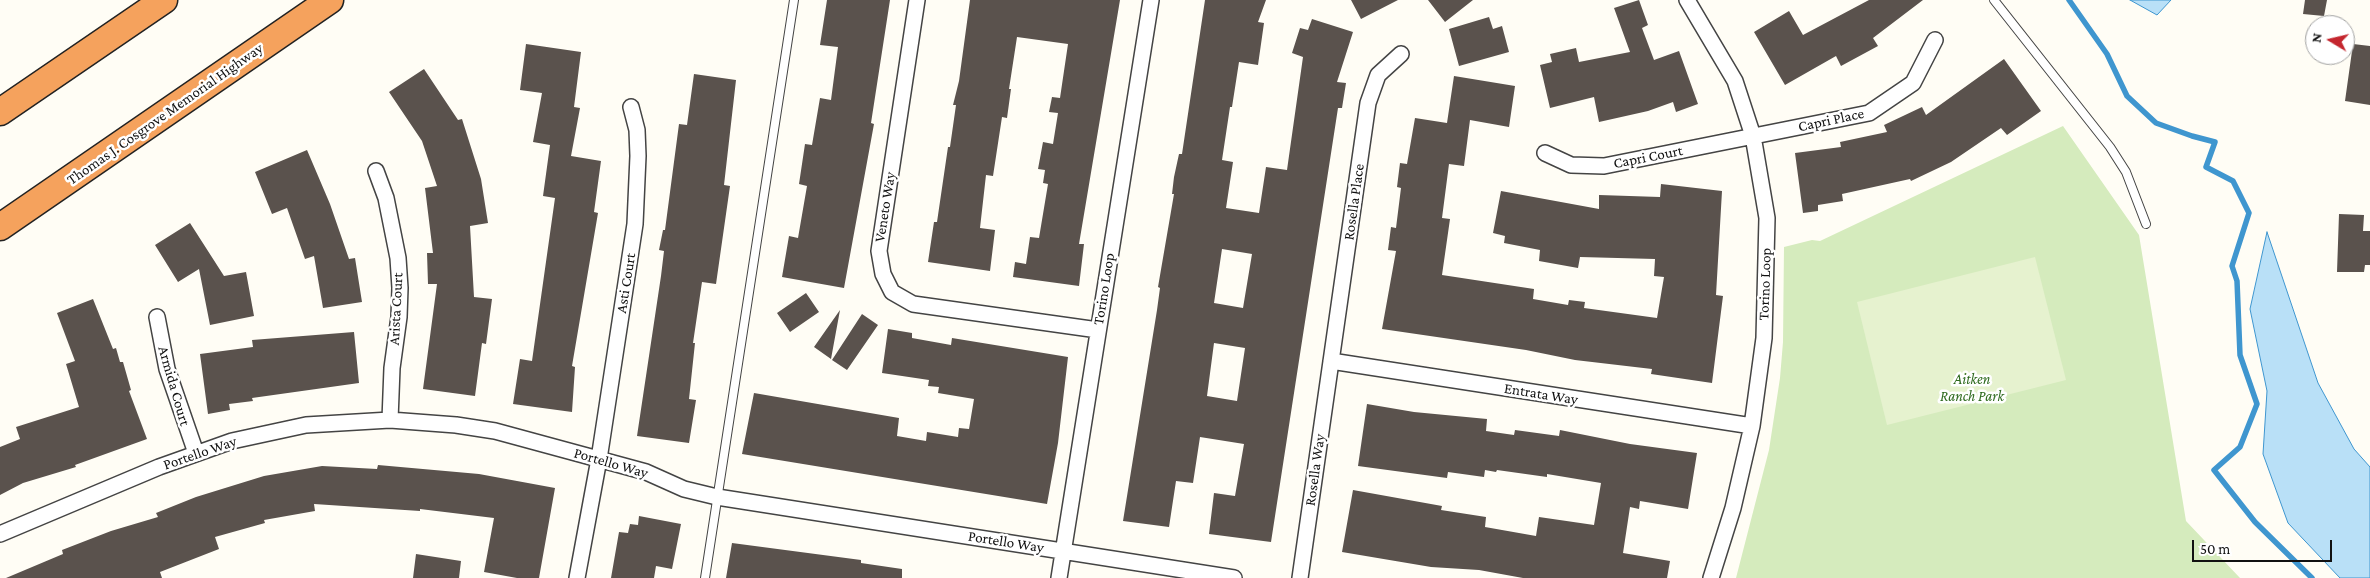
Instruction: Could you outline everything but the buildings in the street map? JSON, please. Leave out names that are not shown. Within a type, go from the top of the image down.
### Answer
[{"type":"highway","points":[[0,112],[164,0]]},
{"type":"highway","name":"Thomas J. Cosgrove Memorial Highway","points":[[0,228],[330,0]]},
{"type":"street","name":"Veneto Way","points":[[917,0],[879,251],[883,274],[892,292],[913,304],[1098,330]]},
{"type":"street","name":"Torino Loop","points":[[1059,578],[1151,0]]},
{"type":"street","name":"Torino Loop","points":[[1687,0],[1735,81],[1753,136],[1767,218],[1764,338],[1752,426],[1734,508],[1711,578]]},
{"type":"street","name":"Capri Place","points":[[1753,136],[1868,113],[1913,83],[1935,40]]},
{"type":"street","name":"Rosella Place","points":[[1331,361],[1368,103],[1378,75],[1401,54]]},
{"type":"street","name":"Asti Court","points":[[576,578],[599,459],[637,198],[637,130],[631,107]]},
{"type":"street","name":"Capri Court","points":[[1545,153],[1571,165],[1604,166],[1753,136]]},
{"type":"street","name":"Arista Court","points":[[376,171],[386,198],[398,258],[400,288],[392,368],[390,420]]},
{"type":"street","name":"Armida Court","points":[[157,317],[167,368],[196,453]]},
{"type":"street","name":"Entrata Way","points":[[1331,361],[1752,426]]},
{"type":"street","name":"Rosella Way","points":[[1300,578],[1331,361]]},
{"type":"street","name":"Portello Way","points":[[0,534],[196,453],[240,439],[306,425],[390,420],[456,425],[496,431],[646,472],[684,488],[717,497],[1234,578]]},
{"type":"lane","points":[[705,578],[794,0]]},
{"type":"lane","points":[[1994,0],[2110,146],[2126,172],[2146,224]]},
{"type":"green space","name":"Aitken Ranch Park","points":[[2063,126],[2139,235],[2186,521],[2240,578],[1736,578],[1769,450],[1780,378],[1783,342],[1784,247],[1812,240],[1820,241]]},
{"type":"green space","points":[[2035,257],[2066,380],[1887,425],[1857,302]]},
{"type":"water","points":[[2130,0],[2171,0],[2157,15]]},
{"type":"water","points":[[2267,232],[2318,383],[2354,449],[2370,467],[2370,578],[2340,578],[2288,523],[2263,454],[2267,391],[2250,309]]},
{"type":"waterway","points":[[2069,0],[2107,54],[2127,96],[2156,123],[2215,142],[2206,167],[2233,181],[2249,213],[2232,266],[2237,281],[2240,355],[2257,404],[2240,447],[2214,470],[2255,522],[2312,578]]}]
